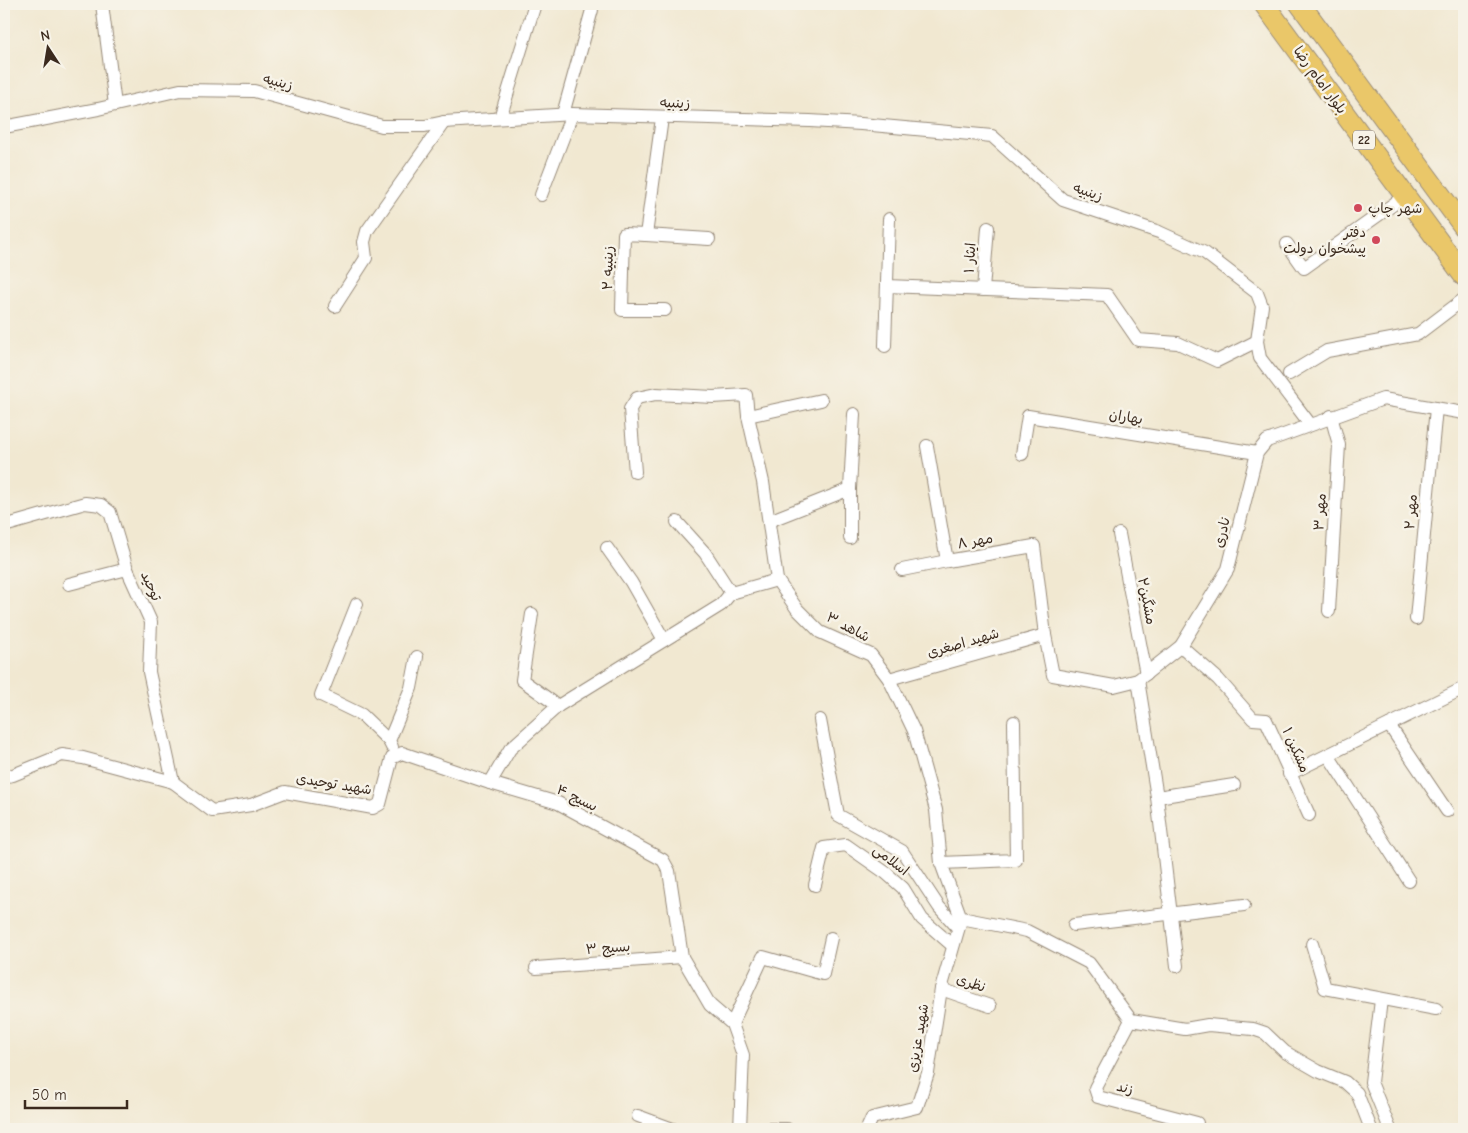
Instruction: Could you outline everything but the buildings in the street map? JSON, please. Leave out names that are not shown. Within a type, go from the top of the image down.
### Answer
[{"type":"main road","name":"بلوار امام رضا","points":[[1264,4],[1464,276]]},
{"type":"main road","name":"بلوار امام رضا","points":[[1300,4],[1464,227]]},
{"type":"street","points":[[102,4],[115,105]]},
{"type":"street","points":[[500,118],[535,4]]},
{"type":"street","points":[[542,195],[567,114],[592,10]]},
{"type":"street","name":"زینبیه","points":[[4,127],[180,90],[254,91],[382,126],[425,126],[444,122],[567,114],[844,123],[992,136],[1063,200],[1159,232],[1205,253],[1257,293],[1262,306],[1257,341],[1260,358],[1310,424]]},
{"type":"street","points":[[662,118],[646,235],[710,239]]},
{"type":"street","points":[[335,306],[366,258],[364,242],[367,231],[444,122]]},
{"type":"street","points":[[1287,244],[1304,268],[1405,196]]},
{"type":"street","points":[[885,346],[889,219]]},
{"type":"street","name":"ایثار ۱","points":[[983,290],[988,228]]},
{"type":"street","name":"زینبیه ۲","points":[[646,235],[624,234],[622,310],[665,310]]},
{"type":"street","points":[[887,286],[1107,295],[1138,340],[1178,343],[1217,361],[1257,341]]},
{"type":"street","points":[[1289,374],[1326,351],[1418,334],[1464,298]]},
{"type":"street","name":"شاهد ۳","points":[[635,472],[630,409],[636,398],[656,394],[713,397],[746,395],[748,416],[764,482],[777,580],[797,610],[820,632],[871,655],[889,679],[914,731],[936,810],[941,863],[960,923]]},
{"type":"street","points":[[1258,453],[1267,440],[1383,398],[1464,413]]},
{"type":"street","points":[[748,416],[821,400]]},
{"type":"street","name":"مهر ۲","points":[[1416,619],[1436,408]]},
{"type":"street","points":[[850,538],[850,489],[854,414]]},
{"type":"street","name":"بهاران","points":[[1022,454],[1028,416],[1258,453]]},
{"type":"street","name":"مهر ۳","points":[[1329,611],[1339,445],[1331,416]]},
{"type":"street","name":"مهر ۸","points":[[927,446],[946,561],[1034,546],[1046,635]]},
{"type":"street","name":"نادری","points":[[1046,635],[1053,675],[1114,686],[1142,677],[1181,646],[1228,568],[1258,453]]},
{"type":"street","points":[[769,521],[850,489]]},
{"type":"street","name":"توحید","points":[[4,526],[86,503],[101,505],[110,512],[127,569],[151,622],[149,672],[174,782]]},
{"type":"street","points":[[677,522],[705,553],[731,593]]},
{"type":"street","name":"مشگین۲","points":[[1119,534],[1142,677],[1177,966]]},
{"type":"street","points":[[607,548],[631,582],[664,640]]},
{"type":"street","points":[[902,570],[946,561]]},
{"type":"street","points":[[69,584],[127,569]]},
{"type":"street","points":[[356,604],[321,696],[362,715],[390,741],[397,756],[402,753],[490,783],[510,749],[558,706],[721,606],[731,593],[777,580]]},
{"type":"street","points":[[532,614],[522,680],[558,706]]},
{"type":"street","name":"شهید اصغری","points":[[889,679],[1046,635]]},
{"type":"street","name":"مشکین ۱","points":[[1181,646],[1218,679],[1253,719],[1266,720],[1309,815]]},
{"type":"street","points":[[390,741],[412,688],[417,657]]},
{"type":"street","points":[[1289,774],[1464,688]]},
{"type":"street","points":[[820,720],[838,816],[902,851],[939,907],[960,923],[1028,931],[1089,963],[1131,1020],[1185,1029],[1208,1026],[1253,1029],[1265,1033],[1285,1052],[1318,1071],[1345,1082],[1357,1093],[1371,1129]]},
{"type":"street","points":[[941,863],[1016,860],[1014,722]]},
{"type":"street","points":[[1389,725],[1447,811]]},
{"type":"street","points":[[4,777],[62,755],[83,758],[174,782]]},
{"type":"street","points":[[1328,755],[1409,881]]},
{"type":"street","name":"شهید توحیدی","points":[[174,782],[212,811],[252,805],[285,792],[373,808],[380,804],[392,758],[397,756]]},
{"type":"street","name":"بسیج ۴","points":[[490,783],[558,803],[663,860],[669,871],[682,958],[710,1005],[732,1024],[743,1055],[740,1129]]},
{"type":"street","points":[[1157,797],[1234,785]]},
{"type":"street","name":"اسلامی","points":[[815,885],[824,848],[846,846],[886,873],[903,888],[922,919],[953,946]]},
{"type":"street","points":[[1074,924],[1244,905]]},
{"type":"street","name":"شهید عزیزی","points":[[867,1129],[872,1118],[917,1107],[928,1073],[942,989],[960,923]]},
{"type":"street","points":[[732,1024],[763,957],[823,974],[831,938]]},
{"type":"street","points":[[1312,944],[1325,988],[1436,1009]]},
{"type":"street","name":"بسیج ۳","points":[[536,968],[682,958]]},
{"type":"street","name":"نظری","points":[[942,989],[990,1006]]},
{"type":"street","points":[[1381,1000],[1370,1082],[1390,1129]]},
{"type":"street","name":"زند","points":[[1131,1020],[1095,1088],[1098,1097],[1197,1123]]},
{"type":"street","points":[[638,1116],[673,1129]]},
{"type":"street","points":[[729,1129],[787,1129]]},
{"type":"place","name":"شهر چاپ","points":[[1358,208]]},
{"type":"place","name":"دفتر پیشخوان دولت","points":[[1376,240]]}]
